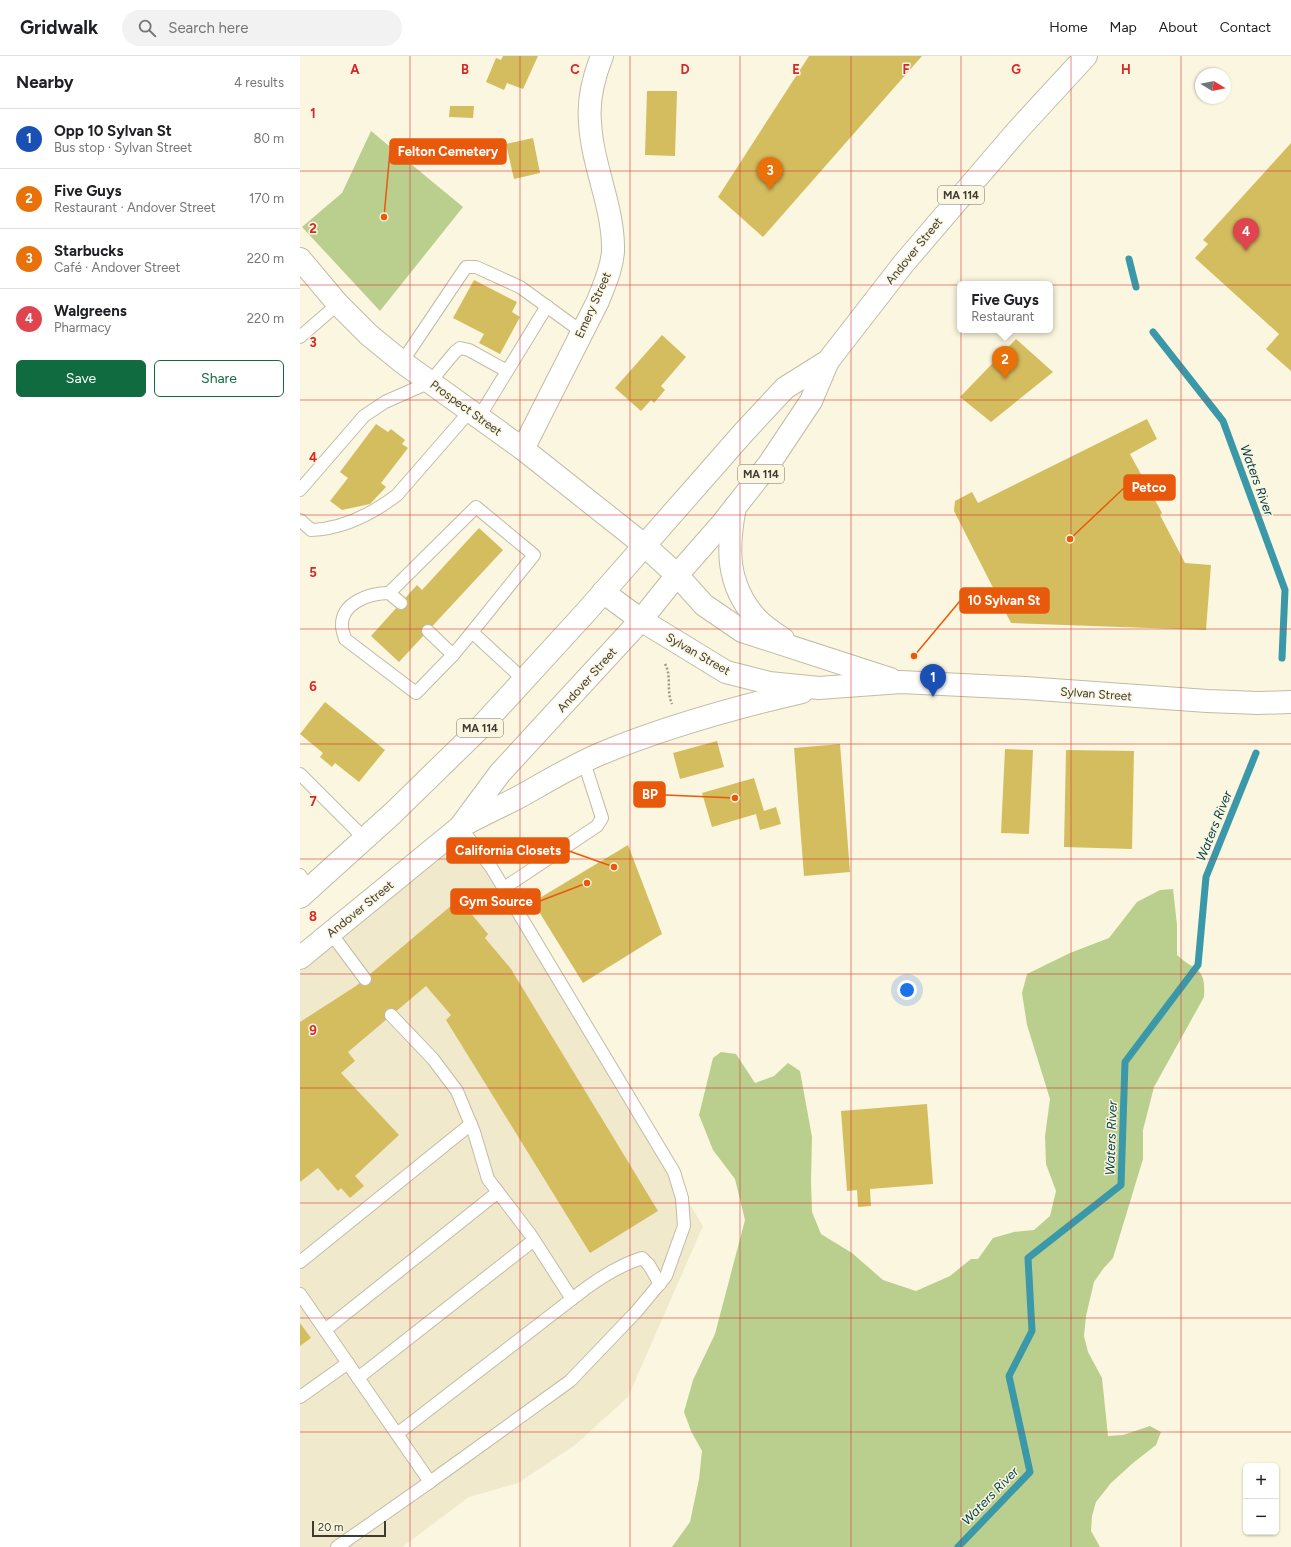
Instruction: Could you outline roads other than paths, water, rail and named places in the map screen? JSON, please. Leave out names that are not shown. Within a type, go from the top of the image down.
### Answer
[{"type":"main road","name":"Emery Street","points":[[523,449],[598,301],[608,276],[613,253],[612,225],[594,150],[590,121],[592,90],[602,56]]},
{"type":"main road","name":"Andover Street","points":[[300,958],[460,827],[500,773],[641,620],[769,464],[811,401],[828,362],[904,263],[950,207],[1086,56]]},
{"type":"main road","name":"Prospect Street","points":[[300,259],[338,304],[369,335],[402,362],[523,449],[644,545],[677,575]]},
{"type":"main road","name":"Andover Street","points":[[303,887],[364,838],[437,771],[478,730],[603,592],[733,443],[785,388],[828,362]]},
{"type":"main road","points":[[735,506],[730,530],[729,551],[734,580],[741,598],[757,619],[794,649]]},
{"type":"main road","name":"Sylvan Street","points":[[677,575],[704,605],[742,631],[794,649],[901,682]]},
{"type":"main road","name":"Sylvan Street","points":[[603,592],[641,620],[726,672],[769,683],[819,688],[901,682],[1025,688],[1258,703],[1291,702]]},
{"type":"main road","points":[[460,827],[520,797],[559,774],[600,754],[695,719],[819,688]]},
{"type":"lane","points":[[402,362],[466,267],[476,267],[520,287],[582,332]]},
{"type":"lane","points":[[300,337],[338,304]]},
{"type":"lane","points":[[300,520],[311,530],[324,530],[350,522],[371,513],[384,506],[397,495],[475,414],[507,372],[547,306]]},
{"type":"lane","points":[[300,490],[364,416],[385,402],[430,382],[460,348],[469,350],[507,372]]},
{"type":"lane","points":[[390,593],[476,507],[534,555],[453,655],[416,693],[344,639],[342,625],[345,612],[357,600],[378,593],[390,593],[401,603]]},
{"type":"lane","points":[[428,631],[453,655]]},
{"type":"lane","points":[[472,632],[524,680]]},
{"type":"lane","points":[[504,888],[597,826],[602,818],[584,762]]},
{"type":"lane","points":[[300,774],[364,838]]},
{"type":"lane","points":[[337,1547],[570,1381],[636,1312],[666,1276],[684,1226],[682,1198],[674,1172],[491,867],[460,827]]},
{"type":"lane","points":[[330,932],[365,979]]},
{"type":"lane","points":[[391,1016],[433,1059],[457,1091],[470,1124],[488,1179],[534,1240],[572,1299]]},
{"type":"lane","points":[[300,1262],[470,1124]]},
{"type":"lane","points":[[325,1330],[498,1192]]},
{"type":"lane","points":[[358,1378],[534,1240]]},
{"type":"lane","points":[[397,1434],[590,1284],[631,1261],[642,1258],[649,1265],[660,1284]]},
{"type":"lane","points":[[300,1294],[430,1482]]},
{"type":"lane","points":[[300,1397],[348,1363]]},
{"type":"waterway","name":"Waters River","points":[[1129,259],[1136,287]]},
{"type":"waterway","name":"Waters River","points":[[1153,332],[1223,421],[1285,590],[1282,658]]},
{"type":"waterway","name":"Waters River","points":[[958,1547],[1030,1472],[1009,1376],[1032,1331],[1028,1258],[1121,1185],[1125,1062],[1198,965],[1206,877],[1256,753]]},
{"type":"place","name":"Starbucks","points":[[770,190]]},
{"type":"place","name":"Felton Cemetery","points":[[384,217]]},
{"type":"place","name":"Walgreens","points":[[1246,251]]},
{"type":"place","name":"Five Guys","points":[[1005,379]]},
{"type":"place","name":"Petco","points":[[1070,539]]},
{"type":"place","name":"10 Sylvan St","points":[[914,656]]},
{"type":"place","name":"Opp 10 Sylvan St","points":[[933,697]]},
{"type":"place","name":"BP","points":[[735,798]]},
{"type":"place","name":"California Closets","points":[[614,867]]},
{"type":"place","name":"Gym Source","points":[[587,883]]}]
